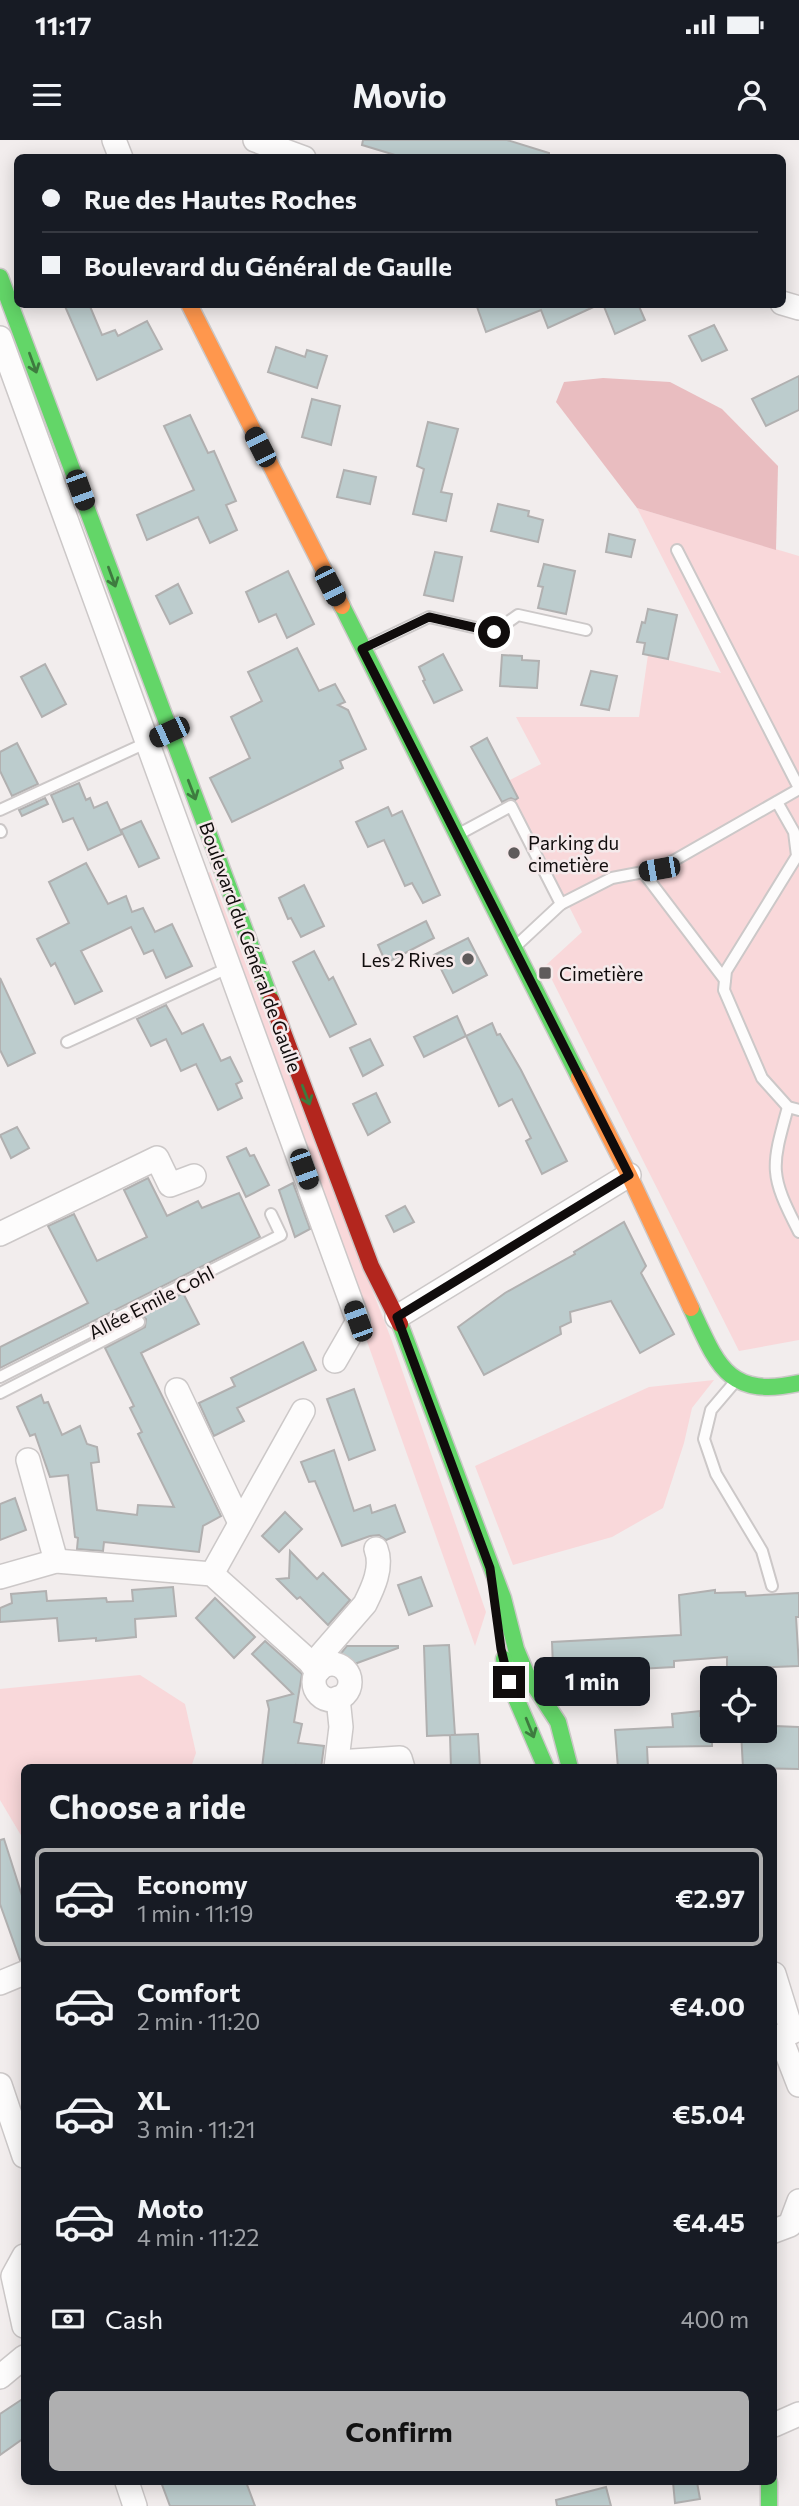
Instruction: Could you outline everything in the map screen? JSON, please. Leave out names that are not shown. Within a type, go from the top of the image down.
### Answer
[{"type":"street","points":[[255,140],[293,154]]},
{"type":"street","name":"Boulevard du Général de Gaulle","points":[[0,277],[9,327],[98,538],[371,1266],[397,1317],[503,1598],[516,1649],[526,1673],[558,1722],[569,1764]]},
{"type":"street","points":[[191,308],[629,1175],[716,1360],[736,1381],[776,1388],[799,1383]]},
{"type":"street","name":"Boulevard du Général de Gaulle","points":[[0,338],[358,1321],[335,1361]]},
{"type":"street","points":[[0,1234],[158,1158],[170,1185],[194,1176]]},
{"type":"street","points":[[397,1317],[629,1175]]},
{"type":"street","points":[[177,1390],[240,1524]]},
{"type":"street","points":[[212,1574],[303,1411]]},
{"type":"street","points":[[28,1460],[56,1561]]},
{"type":"street","points":[[316,1668],[371,1593],[379,1556],[376,1549]]},
{"type":"street","points":[[0,1577],[56,1561],[212,1574],[316,1668]]},
{"type":"street","name":"Boulevard du Général de Gaulle","points":[[490,1568],[501,1649],[509,1682],[544,1764]]},
{"type":"street","points":[[316,1668],[335,1664],[345,1669],[350,1680],[345,1693],[338,1698],[341,1727],[337,1764]]},
{"type":"street","points":[[346,1764],[400,1758],[402,1764]]},
{"type":"street","points":[[0,1983],[21,1974]]},
{"type":"street","points":[[777,1982],[796,2030],[780,2036],[799,2085]]},
{"type":"street","points":[[0,2085],[21,2147]]},
{"type":"street","points":[[787,2230],[799,2201]]},
{"type":"street","points":[[13,2268],[21,2310]]},
{"type":"street","points":[[0,2376],[21,2359]]},
{"type":"street","points":[[777,2424],[799,2414]]},
{"type":"street","points":[[128,2485],[135,2506]]},
{"type":"street","points":[[769,2485],[769,2506]]},
{"type":"lane","points":[[76,546],[98,538]]},
{"type":"lane","points":[[514,948],[561,904],[612,878],[659,869],[799,788],[677,550]]},
{"type":"lane","points":[[362,649],[429,617],[494,632],[518,615],[586,630]]},
{"type":"lane","points":[[0,810],[169,732]]},
{"type":"lane","points":[[776,802],[794,832],[797,856],[726,971],[724,990],[762,1078],[794,1108],[775,1156],[774,1174],[782,1199],[799,1231]]},
{"type":"lane","points":[[457,835],[511,806],[561,904]]},
{"type":"lane","points":[[195,871],[220,862]]},
{"type":"lane","points":[[643,872],[725,980]]},
{"type":"lane","points":[[67,1042],[230,967]]},
{"type":"lane","name":"Allée Emile Cohl","points":[[0,1377],[281,1235],[271,1214]]},
{"type":"lane","points":[[0,1393],[139,1322]]},
{"type":"lane","points":[[736,1381],[711,1410],[704,1439],[716,1474],[762,1551],[772,1586]]},
{"type":"shaded area","points":[[603,378],[670,382],[722,409],[778,466],[776,550],[637,508],[556,402],[564,382]]},
{"type":"shaded area","points":[[637,508],[799,556],[799,1340],[739,1351],[545,966],[582,932],[506,782],[541,764],[516,717],[639,717],[648,655],[721,673]]},
{"type":"shaded area","points":[[210,872],[392,1341],[486,1612],[475,1646],[202,876]]},
{"type":"shaded area","points":[[714,1380],[692,1408],[663,1508],[612,1537],[513,1565],[475,1466],[649,1387]]},
{"type":"shaded area","points":[[140,1675],[185,1704],[196,1753],[192,1764],[21,1764],[21,1835],[0,1800],[0,1689]]},
{"type":"building","points":[[363,140],[507,140],[549,154],[392,154],[362,145]]},
{"type":"building","points":[[66,308],[91,308],[102,335],[115,330],[118,336],[147,321],[162,349],[97,380]]},
{"type":"building","points":[[477,308],[591,308],[548,328],[541,310],[486,332]]},
{"type":"building","points":[[605,308],[640,308],[645,320],[615,334]]},
{"type":"building","points":[[714,325],[727,350],[702,361],[689,336]]},
{"type":"building","points":[[276,347],[305,357],[307,350],[327,356],[317,388],[268,372]]},
{"type":"building","points":[[799,376],[799,410],[766,426],[752,399]]},
{"type":"building","points":[[312,399],[340,406],[331,445],[302,437]]},
{"type":"building","points":[[190,415],[208,453],[214,451],[236,501],[226,505],[237,530],[210,543],[198,517],[147,540],[137,515],[194,490],[164,426]]},
{"type":"building","points":[[428,422],[458,429],[441,492],[452,494],[446,521],[413,514],[424,469],[417,466]]},
{"type":"building","points":[[344,470],[376,477],[370,504],[337,497]]},
{"type":"building","points":[[498,504],[529,511],[528,516],[543,520],[538,542],[491,531]]},
{"type":"building","points":[[609,534],[635,540],[631,557],[606,552]]},
{"type":"building","points":[[435,552],[462,557],[453,601],[424,595]]},
{"type":"building","points":[[544,564],[575,571],[566,614],[538,608],[543,587],[538,586]]},
{"type":"building","points":[[288,571],[314,624],[287,638],[276,614],[259,622],[246,592]]},
{"type":"building","points":[[178,584],[192,613],[170,624],[156,596]]},
{"type":"building","points":[[648,609],[677,615],[668,659],[643,654],[645,643],[637,642]]},
{"type":"building","points":[[297,648],[319,691],[335,684],[345,702],[338,705],[348,710],[366,749],[340,761],[343,768],[232,822],[210,778],[250,758],[231,717],[262,701],[248,672]]},
{"type":"building","points":[[443,654],[462,690],[434,703],[419,667]]},
{"type":"building","points":[[502,655],[522,656],[522,660],[539,661],[537,688],[500,686]]},
{"type":"building","points":[[45,664],[66,704],[42,717],[21,677]]},
{"type":"building","points":[[591,671],[617,676],[609,710],[581,705]]},
{"type":"building","points":[[487,738],[518,798],[515,800],[511,798],[502,802],[471,747]]},
{"type":"building","points":[[17,743],[38,784],[12,796],[0,771],[0,752]]},
{"type":"building","points":[[79,783],[86,800],[90,798],[94,808],[107,802],[122,834],[88,850],[73,818],[63,822],[51,795]]},
{"type":"building","points":[[45,798],[48,804],[22,816],[19,810]]},
{"type":"building","points":[[388,807],[392,816],[402,811],[440,895],[423,903],[412,883],[405,886],[384,840],[368,847],[356,822]]},
{"type":"building","points":[[141,821],[159,858],[139,867],[121,830]]},
{"type":"building","points":[[86,863],[108,904],[126,896],[132,912],[143,908],[155,932],[172,924],[192,966],[166,978],[153,950],[144,954],[131,927],[81,951],[102,991],[75,1004],[55,963],[51,966],[37,939],[69,923],[49,882]]},
{"type":"building","points":[[304,885],[324,926],[301,937],[291,918],[288,919],[279,898]]},
{"type":"building","points":[[426,921],[434,938],[386,963],[378,945]]},
{"type":"building","points":[[468,938],[487,975],[453,993],[434,955]]},
{"type":"building","points":[[314,951],[329,980],[333,977],[356,1024],[330,1037],[293,962]]},
{"type":"building","points":[[0,978],[35,1053],[8,1066],[0,1050]]},
{"type":"building","points":[[166,1005],[182,1034],[203,1024],[221,1061],[230,1057],[242,1081],[236,1084],[242,1098],[218,1110],[196,1064],[181,1071],[166,1039],[151,1046],[137,1019]]},
{"type":"building","points":[[457,1016],[466,1036],[424,1057],[414,1037]]},
{"type":"building","points":[[492,1023],[521,1070],[567,1161],[542,1174],[526,1141],[531,1138],[512,1099],[499,1106],[466,1036]]},
{"type":"building","points":[[370,1039],[383,1065],[363,1076],[350,1048]]},
{"type":"building","points":[[376,1093],[390,1122],[368,1135],[353,1104]]},
{"type":"building","points":[[17,1127],[29,1148],[11,1158],[0,1135]]},
{"type":"building","points":[[246,1148],[250,1156],[254,1155],[269,1185],[246,1197],[227,1157]]},
{"type":"building","points":[[148,1178],[167,1216],[198,1201],[202,1208],[239,1193],[260,1237],[0,1368],[0,1347],[88,1303],[48,1226],[74,1214],[97,1261],[147,1237],[124,1190]]},
{"type":"building","points":[[293,1183],[310,1229],[295,1237],[279,1190]]},
{"type":"building","points":[[405,1206],[414,1222],[394,1232],[386,1216]]},
{"type":"building","points":[[624,1222],[646,1266],[641,1273],[674,1334],[640,1353],[611,1301],[570,1312],[571,1322],[560,1327],[561,1334],[484,1375],[458,1327],[505,1293],[575,1254],[574,1252]]},
{"type":"building","points":[[183,1293],[199,1324],[141,1353],[221,1516],[203,1526],[199,1552],[104,1542],[103,1551],[77,1549],[78,1538],[75,1537],[68,1475],[50,1477],[35,1434],[30,1436],[17,1407],[41,1395],[44,1403],[48,1402],[62,1435],[80,1426],[87,1444],[97,1447],[99,1462],[91,1463],[97,1510],[137,1515],[138,1505],[174,1507],[138,1434],[142,1432],[130,1408],[134,1406],[105,1348],[145,1327],[146,1319],[141,1315]]},
{"type":"building","points":[[303,1342],[316,1370],[237,1408],[244,1421],[214,1436],[199,1403],[235,1386],[231,1378]]},
{"type":"building","points":[[354,1389],[375,1450],[349,1460],[327,1399]]},
{"type":"building","points":[[334,1450],[354,1511],[370,1505],[372,1513],[395,1505],[405,1532],[386,1540],[379,1535],[370,1536],[342,1546],[315,1481],[309,1482],[301,1462]]},
{"type":"building","points":[[15,1498],[26,1530],[0,1540],[0,1504]]},
{"type":"building","points":[[285,1512],[302,1529],[279,1552],[262,1536]]},
{"type":"building","points":[[290,1551],[317,1579],[323,1573],[350,1600],[328,1625],[277,1579],[289,1578]]},
{"type":"building","points":[[421,1577],[432,1606],[409,1615],[398,1585]]},
{"type":"building","points":[[173,1587],[176,1616],[135,1619],[136,1637],[59,1641],[57,1618],[0,1622],[0,1608],[12,1603],[11,1594],[46,1591],[47,1601],[106,1598],[107,1602],[133,1601],[132,1590]]},
{"type":"building","points":[[715,1590],[715,1593],[745,1592],[746,1596],[799,1593],[799,1617],[796,1617],[799,1666],[727,1666],[727,1657],[674,1661],[674,1667],[560,1672],[560,1667],[553,1667],[552,1642],[681,1635],[679,1595]]},
{"type":"building","points":[[215,1598],[255,1637],[234,1658],[196,1618]]},
{"type":"building","points":[[265,1641],[302,1674],[294,1722],[302,1724],[298,1743],[324,1746],[322,1764],[262,1764],[269,1709],[267,1701],[293,1694],[252,1654]]},
{"type":"building","points":[[449,1645],[455,1735],[478,1734],[480,1764],[451,1764],[450,1735],[427,1736],[424,1646]]},
{"type":"building","points":[[347,1646],[398,1648],[349,1666],[339,1656]]},
{"type":"building","points":[[700,1711],[700,1743],[712,1743],[712,1746],[647,1747],[648,1764],[618,1764],[615,1730],[673,1727],[672,1714]]},
{"type":"building","points":[[777,1726],[799,1727],[799,1769],[777,1769],[777,1764],[743,1764],[742,1743],[777,1743]]},
{"type":"building","points":[[4,1839],[21,1893],[20,1960],[0,1904],[0,1840]]},
{"type":"building","points":[[21,2400],[21,2440],[0,2455],[0,2414]]},
{"type":"building","points":[[162,2485],[247,2485],[255,2506],[170,2506]]},
{"type":"building","points":[[673,2485],[698,2485],[700,2499],[675,2503]]},
{"type":"building","points":[[606,2487],[611,2506],[557,2506],[556,2500]]},
{"type":"traffic: fast","points":[[0,277],[271,1000]]},
{"type":"traffic: fast","points":[[342,606],[579,1077]]},
{"type":"traffic: fast","points":[[691,1308],[718,1361],[740,1381],[755,1386],[775,1387],[799,1383]]},
{"type":"traffic: fast","points":[[400,1324],[503,1598],[516,1649],[526,1673],[558,1722],[569,1764]]},
{"type":"traffic: fast","points":[[504,1659],[509,1682],[544,1764]]},
{"type":"traffic: fast","points":[[769,2485],[769,2506]]},
{"type":"traffic: slow","points":[[191,308],[342,606]]},
{"type":"traffic: slow","points":[[579,1077],[629,1175],[691,1308]]},
{"type":"traffic: jam","points":[[271,1000],[371,1266],[400,1324]]},
{"type":"place","name":"Parking du cimetière","points":[[514,853]]},
{"type":"place","name":"Les 2 Rives","points":[[468,959]]},
{"type":"place","name":"Cimetière","points":[[545,973]]},
{"type":"route","points":[[494,632],[429,617],[362,649],[629,1175],[397,1317],[490,1568],[501,1649],[509,1682]]}]
